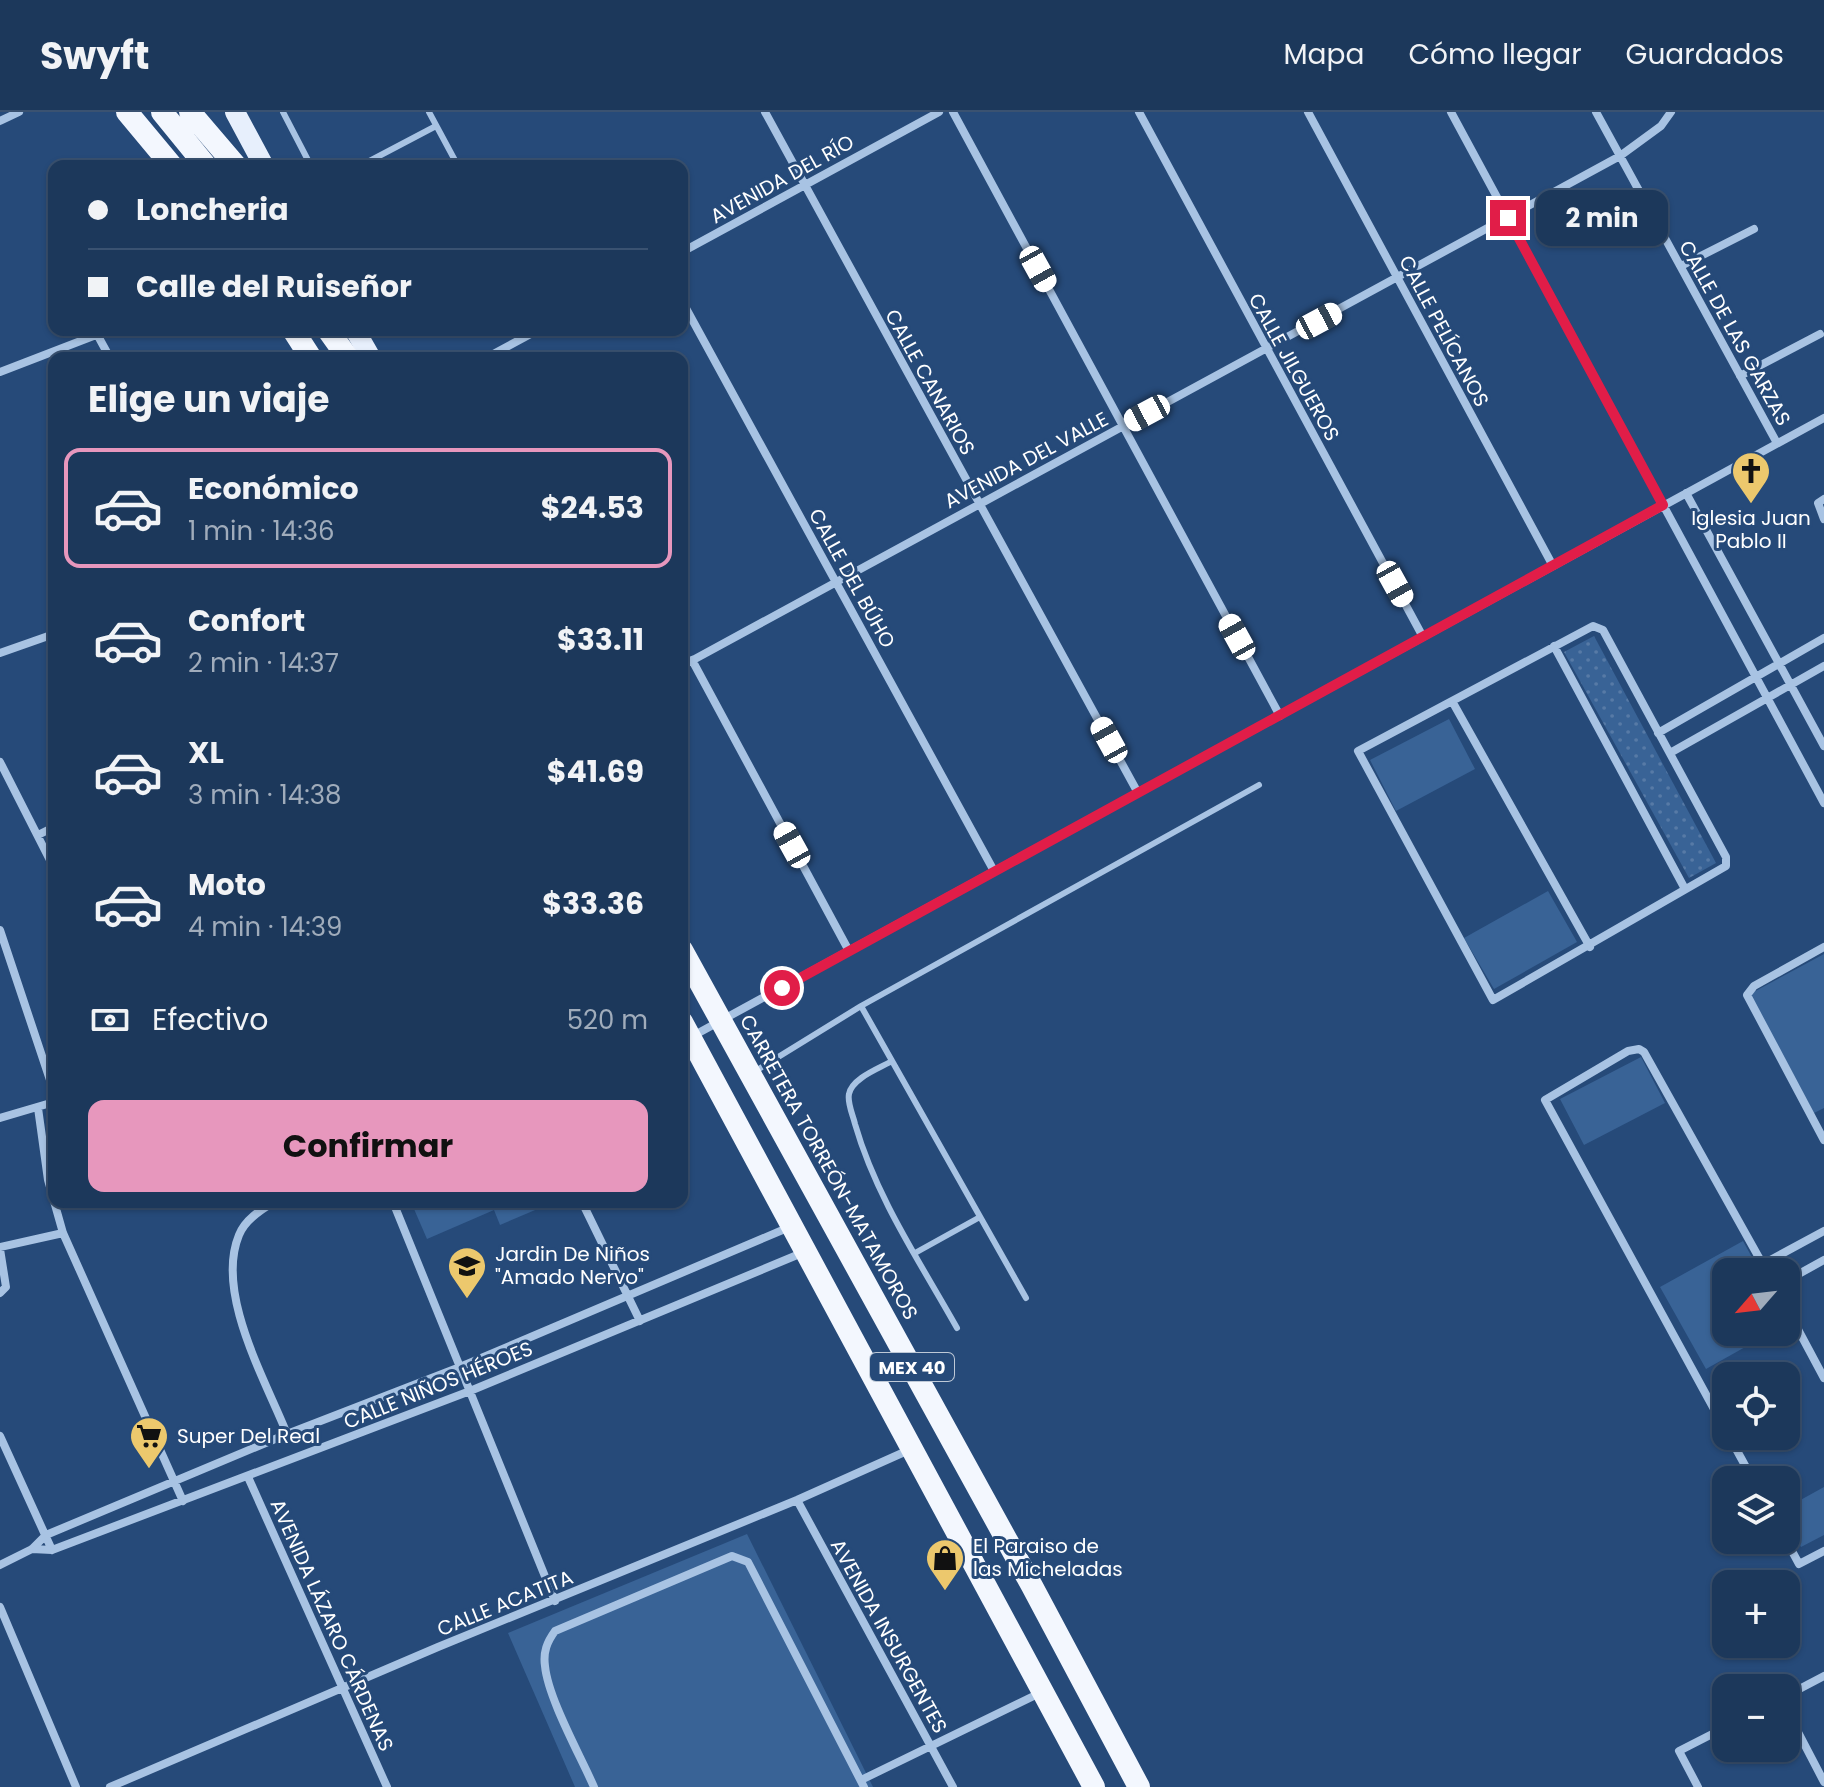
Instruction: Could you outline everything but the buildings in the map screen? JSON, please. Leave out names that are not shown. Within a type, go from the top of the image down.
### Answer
[{"type":"highway","points":[[127,112],[167,160]]},
{"type":"highway","points":[[162,112],[201,160]]},
{"type":"highway","points":[[190,112],[231,160]]},
{"type":"highway","name":"CARRETERA TORREÓN-MATAMOROS","points":[[688,961],[1032,1586],[1139,1787]]},
{"type":"highway","name":"MEX 40","points":[[688,1034],[1094,1787]]},
{"type":"main road","points":[[235,112],[261,160]]},
{"type":"street","points":[[0,121],[19,112]]},
{"type":"street","name":"CALLE CANARIOS","points":[[765,112],[1138,793]]},
{"type":"street","name":"AVENIDA DEL RÍO","points":[[688,249],[939,112]]},
{"type":"street","points":[[953,112],[1280,716]]},
{"type":"street","name":"CALLE JILGUEROS","points":[[1139,112],[1423,637]]},
{"type":"street","name":"CALLE PELÍCANOS","points":[[1308,112],[1553,566]]},
{"type":"street","points":[[1451,112],[1824,803]]},
{"type":"street","name":"CALLE DE LAS GARZAS","points":[[1596,112],[1777,443]]},
{"type":"street","name":"AVENIDA DEL VALLE","points":[[688,662],[1620,156],[1661,126],[1671,112]]},
{"type":"street","points":[[1681,266],[1754,229]]},
{"type":"street","name":"CALLE DEL BÚHO","points":[[688,312],[994,871]]},
{"type":"street","points":[[1740,376],[1820,334]]},
{"type":"street","points":[[54,352],[98,336],[107,352]]},
{"type":"street","points":[[497,352],[527,336]]},
{"type":"street","points":[[0,372],[48,354]]},
{"type":"street","points":[[688,1029],[721,1021],[1824,418]]},
{"type":"street","points":[[1686,493],[1824,746]]},
{"type":"street","points":[[1824,499],[1818,503],[1824,519]]},
{"type":"street","points":[[1593,626],[1603,630],[1727,862],[1723,868],[1590,947],[1493,1000],[1358,751],[1554,646],[1593,626]]},
{"type":"street","points":[[0,653],[48,636]]},
{"type":"street","points":[[1658,733],[1824,638]]},
{"type":"street","points":[[1554,646],[1685,889]]},
{"type":"street","points":[[692,660],[849,951]]},
{"type":"street","points":[[1670,753],[1824,666]]},
{"type":"street","points":[[1452,701],[1590,947]]},
{"type":"street","points":[[0,762],[48,856]]},
{"type":"street","points":[[38,835],[48,830]]},
{"type":"street","points":[[0,930],[48,1074]]},
{"type":"street","points":[[1824,947],[1754,986],[1747,995],[1824,1140]]},
{"type":"street","points":[[1712,1406],[1545,1100],[1628,1051],[1639,1049],[1644,1052],[1759,1258]]},
{"type":"street","points":[[0,1118],[48,1104]]},
{"type":"street","points":[[38,1108],[48,1180]]},
{"type":"street","points":[[1814,1122],[1824,1116]]},
{"type":"street","points":[[56,1208],[63,1233],[183,1501]]},
{"type":"street","points":[[265,1208],[249,1219],[239,1235],[231,1281],[236,1309],[287,1434]]},
{"type":"street","points":[[395,1208],[555,1601]]},
{"type":"street","points":[[585,1208],[640,1321]]},
{"type":"street","name":"CALLE NIÑOS HÉROES","points":[[0,1565],[32,1549],[46,1535],[287,1434],[460,1367],[793,1226]]},
{"type":"street","points":[[1781,1258],[1824,1231]]},
{"type":"street","points":[[0,1293],[6,1287],[0,1248],[63,1233]]},
{"type":"street","name":"CALLE NIÑOS HÉROES","points":[[32,1549],[52,1550],[248,1477],[470,1391],[806,1251]]},
{"type":"street","points":[[1800,1273],[1824,1260]]},
{"type":"street","points":[[1800,1333],[1824,1378]]},
{"type":"street","points":[[0,1436],[52,1550]]},
{"type":"street","name":"CALLE ACATITA","points":[[110,1787],[438,1647],[797,1500],[913,1448]]},
{"type":"street","name":"AVENIDA LÁZARO CÁRDENAS","points":[[248,1477],[387,1787]]},
{"type":"street","name":"AVENIDA INSURGENTES","points":[[797,1500],[953,1787]]},
{"type":"street","points":[[1794,1554],[1799,1564],[1824,1551]]},
{"type":"street","points":[[594,1787],[549,1684],[544,1664],[546,1644],[555,1631],[732,1556],[748,1562],[863,1784],[1042,1691]]},
{"type":"street","points":[[0,1607],[76,1787]]},
{"type":"street","points":[[1800,1689],[1824,1676]]},
{"type":"street","points":[[1698,1787],[1679,1751],[1712,1734]]},
{"type":"street","points":[[1800,1736],[1824,1782]]},
{"type":"lane","points":[[283,112],[308,160]]},
{"type":"lane","points":[[429,112],[455,160]]},
{"type":"lane","points":[[371,160],[436,126]]},
{"type":"lane","points":[[751,1074],[861,1006],[1259,785]]},
{"type":"lane","points":[[861,1006],[1026,1298]]},
{"type":"lane","points":[[892,1061],[855,1083],[849,1091],[849,1102],[871,1172],[957,1328]]},
{"type":"lane","points":[[915,1253],[980,1217]]},
{"type":"shaded area","points":[[1594,636],[1716,863],[1689,878],[1564,652]]},
{"type":"shaded area","points":[[1449,719],[1475,769],[1396,811],[1370,760]]},
{"type":"shaded area","points":[[1548,891],[1577,942],[1494,989],[1464,938]]},
{"type":"shaded area","points":[[1824,954],[1824,1108],[1814,1113],[1750,994]]},
{"type":"shaded area","points":[[1641,1057],[1665,1103],[1584,1145],[1560,1099]]},
{"type":"shaded area","points":[[414,1208],[540,1208],[500,1225],[494,1210],[427,1239]]},
{"type":"shaded area","points":[[1743,1241],[1752,1258],[1712,1258]]},
{"type":"shaded area","points":[[1712,1258],[1712,1346],[1747,1346],[1718,1362],[1712,1362],[1706,1369],[1660,1287]]},
{"type":"shaded area","points":[[1824,1487],[1824,1535],[1801,1547],[1800,1545],[1800,1500]]},
{"type":"shaded area","points":[[747,1534],[873,1787],[575,1787],[508,1633]]},
{"type":"place","name":"Iglesia Juan Pablo II","points":[[1751,505]]},
{"type":"place","name":"Jardin De Niños \"Amado Nervo\"","points":[[467,1300]]},
{"type":"place","name":"Super Del Real","points":[[149,1470]]},
{"type":"place","name":"El Paraiso de las Micheladas","points":[[945,1592]]},
{"type":"route","points":[[782,988],[1663,505],[1508,218]]}]
